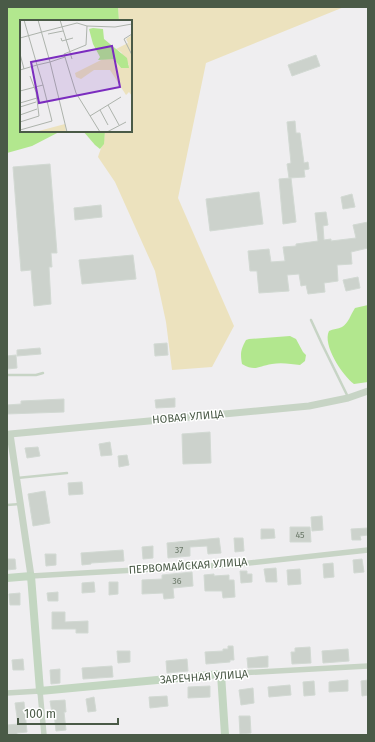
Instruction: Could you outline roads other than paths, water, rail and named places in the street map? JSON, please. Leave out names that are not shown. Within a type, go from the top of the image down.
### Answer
[{"type":"main road","name":"ПЕРВОМАЙСКАЯ УЛИЦА","points":[[7,578],[31,576]]},
{"type":"main road","points":[[31,576],[40,691]]},
{"type":"main road","points":[[221,674],[225,735]]},
{"type":"main road","name":"ЗАРЕЧНАЯ УЛИЦА","points":[[40,691],[221,674]]},
{"type":"street","name":"НОВАЯ УЛИЦА","points":[[8,434],[309,406],[348,398],[368,391]]},
{"type":"street","points":[[8,434],[21,504],[31,576]]},
{"type":"street","name":"ПЕРВОМАЙСКАЯ УЛИЦА","points":[[31,576],[240,564],[368,550]]},
{"type":"street","name":"ЗАРЕЧНАЯ УЛИЦА","points":[[221,674],[368,666]]},
{"type":"street","points":[[40,691],[44,735]]},
{"type":"street","name":"ЗАРЕЧНАЯ УЛИЦА","points":[[7,693],[40,691]]},
{"type":"lane","points":[[311,320],[348,398]]},
{"type":"lane","points":[[7,375],[43,374]]},
{"type":"lane","points":[[16,478],[67,473]]},
{"type":"lane","points":[[7,505],[21,504]]}]
